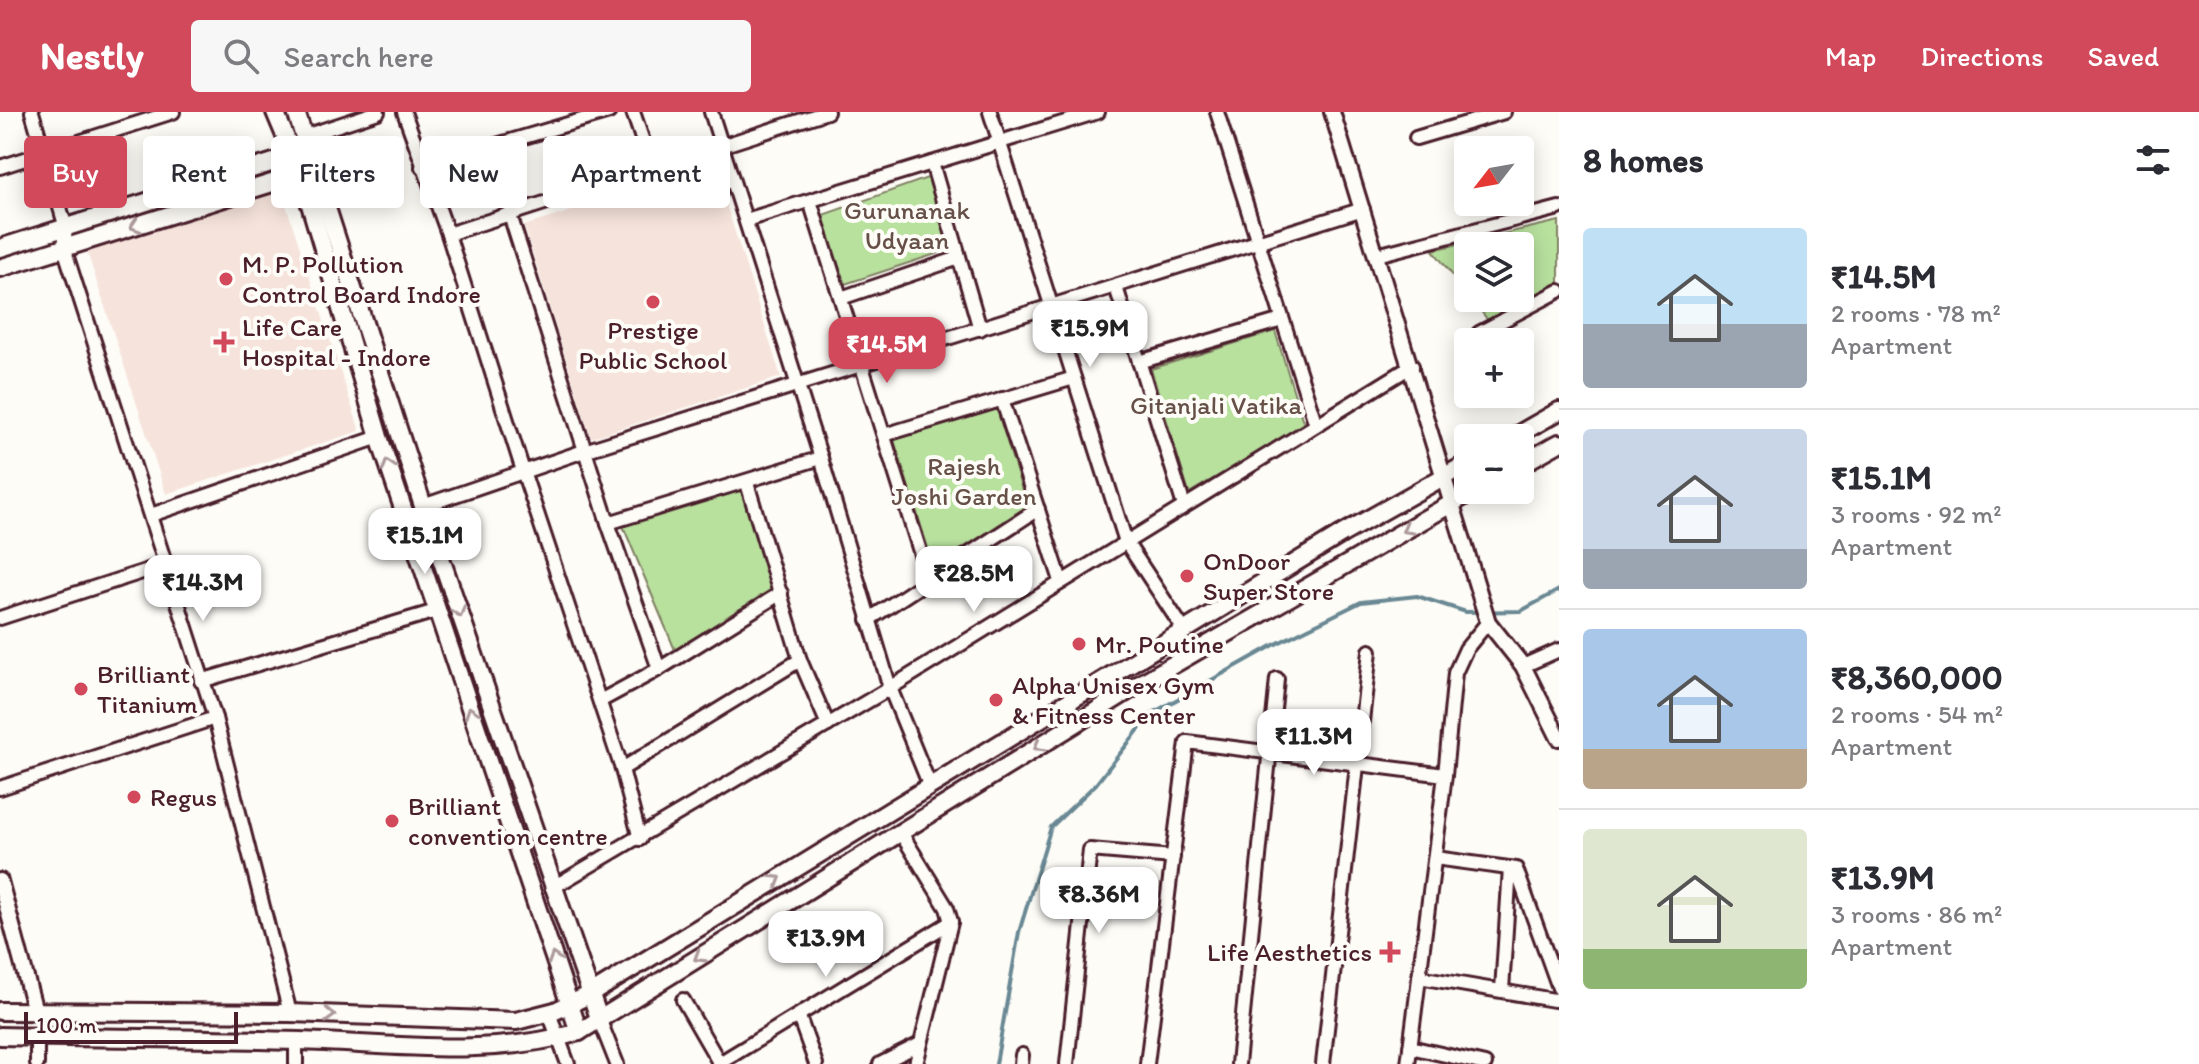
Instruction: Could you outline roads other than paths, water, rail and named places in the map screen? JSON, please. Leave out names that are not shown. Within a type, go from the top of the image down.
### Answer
[{"type":"main road","points":[[275,112],[285,136]]},
{"type":"main road","points":[[296,112],[305,136]]},
{"type":"main road","points":[[0,248],[271,163]]},
{"type":"main road","points":[[0,268],[271,180]]},
{"type":"main road","points":[[317,208],[379,437],[579,1032]]},
{"type":"main road","points":[[320,208],[600,1021]]},
{"type":"main road","points":[[1534,425],[1559,411]]},
{"type":"main road","points":[[1534,457],[1559,443]]},
{"type":"main road","points":[[0,1011],[290,1013],[516,1021],[549,1013],[589,995],[1342,534],[1454,471]]},
{"type":"main road","points":[[0,1036],[481,1047],[523,1046],[579,1032],[1133,688],[1453,502]]},
{"type":"street","points":[[32,112],[40,136]]},
{"type":"street","points":[[100,136],[173,112]]},
{"type":"street","points":[[305,136],[378,112]]},
{"type":"street","points":[[404,112],[420,161]]},
{"type":"street","points":[[527,136],[609,112]]},
{"type":"street","points":[[633,112],[641,136]]},
{"type":"street","points":[[711,112],[719,136]]},
{"type":"street","points":[[730,142],[827,112]]},
{"type":"street","points":[[990,112],[1126,542],[1184,630]]},
{"type":"street","points":[[746,220],[999,142],[1061,118],[1098,112]]},
{"type":"street","points":[[1217,112],[1316,425]]},
{"type":"street","points":[[1332,112],[1488,622],[1523,666],[1559,738]]},
{"type":"street","points":[[1416,138],[1504,112]]},
{"type":"street","points":[[0,167],[24,160]]},
{"type":"street","points":[[932,163],[980,329]]},
{"type":"street","points":[[730,170],[890,688],[930,786]]},
{"type":"street","points":[[810,201],[929,580]]},
{"type":"street","points":[[448,234],[543,204]]},
{"type":"street","points":[[61,208],[66,228],[64,248],[215,718],[290,1013]]},
{"type":"street","points":[[438,208],[622,769],[640,839]]},
{"type":"street","points":[[1377,255],[1559,208]]},
{"type":"street","points":[[423,506],[584,451],[1363,209]]},
{"type":"street","points":[[510,215],[584,451],[659,669]]},
{"type":"street","points":[[841,298],[959,258]]},
{"type":"street","points":[[1116,287],[1184,506]]},
{"type":"street","points":[[1489,328],[1559,291]]},
{"type":"street","points":[[1139,362],[1282,320]]},
{"type":"street","points":[[552,888],[640,839],[890,688],[1412,366]]},
{"type":"street","points":[[884,435],[1074,378]]},
{"type":"street","points":[[1002,399],[1061,581]]},
{"type":"street","points":[[151,515],[379,437]]},
{"type":"street","points":[[608,523],[821,458]]},
{"type":"street","points":[[747,483],[800,660],[828,725]]},
{"type":"street","points":[[868,620],[1038,509]]},
{"type":"street","points":[[0,618],[167,564]]},
{"type":"street","points":[[600,701],[659,669],[781,593]]},
{"type":"street","points":[[201,681],[436,611]]},
{"type":"street","points":[[1408,1064],[1455,673],[1466,649],[1488,622]]},
{"type":"street","points":[[1523,666],[1559,650]]},
{"type":"street","points":[[1323,1064],[1370,651]]},
{"type":"street","points":[[622,769],[800,660]]},
{"type":"street","points":[[1238,1064],[1277,679]]},
{"type":"street","points":[[0,788],[215,718]]},
{"type":"street","points":[[1147,1064],[1187,742],[1445,775]]},
{"type":"street","points":[[901,833],[947,908],[951,922],[916,1064]]},
{"type":"street","points":[[1067,1064],[1090,850],[1173,857]]},
{"type":"street","points":[[1435,858],[1516,869],[1559,988]]},
{"type":"street","points":[[1502,990],[1510,868]]},
{"type":"street","points":[[0,881],[35,1011]]},
{"type":"street","points":[[683,1000],[719,1064],[951,922]]},
{"type":"street","points":[[1419,977],[1559,999]]},
{"type":"street","points":[[549,1013],[568,1064]]},
{"type":"street","points":[[799,1017],[816,1064]]},
{"type":"street","points":[[600,1021],[617,1064]]},
{"type":"street","points":[[37,1037],[37,1064]]},
{"type":"street","points":[[296,1041],[296,1064]]},
{"type":"street","points":[[880,1064],[920,1044]]},
{"type":"street","points":[[1410,1047],[1485,1064]]},
{"type":"waterway","points":[[996,1064],[1019,932],[1051,827],[1096,784],[1151,714],[1274,645],[1361,602],[1417,596],[1466,612],[1521,611],[1559,590]]},
{"type":"place","name":"M. P. Pollution Control Board Indore","points":[[226,279]]},
{"type":"place","name":"Prestige Public School","points":[[653,302]]},
{"type":"place","name":"Life Care Hospital - Indore","points":[[224,342]]},
{"type":"place","name":"OnDoor Super Store","points":[[1187,576]]},
{"type":"place","name":"Mr. Poutine","points":[[1079,644]]},
{"type":"place","name":"Brilliant Titanium","points":[[81,689]]},
{"type":"place","name":"Alpha Unisex Gym & Fitness Center","points":[[996,700]]},
{"type":"place","name":"Regus","points":[[134,797]]},
{"type":"place","name":"Brilliant convention centre","points":[[392,821]]},
{"type":"place","name":"Life Aesthetics","points":[[1390,952]]},
{"type":"park label","name":"Gurunanak Udyaan","points":[[907,225]]},
{"type":"park label","name":"Gitanjali Vatika","points":[[1216,405]]},
{"type":"park label","name":"Rajesh Joshi Garden","points":[[964,481]]}]
